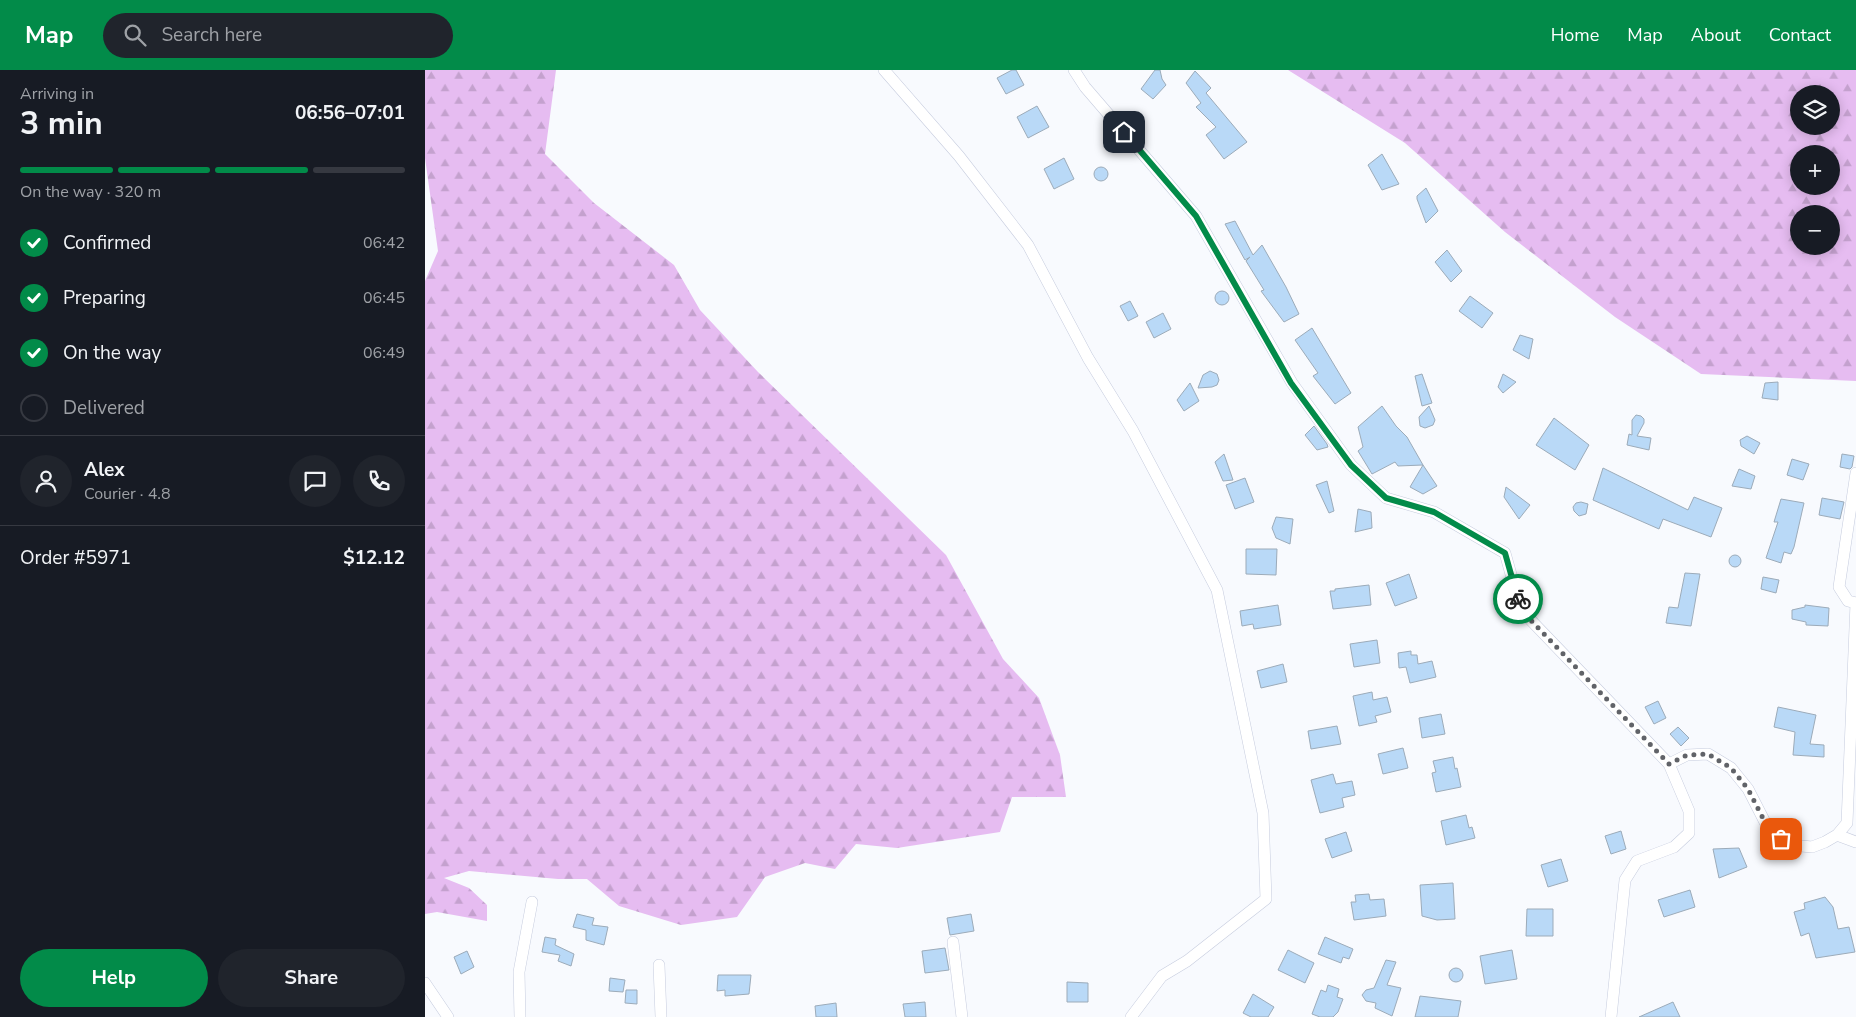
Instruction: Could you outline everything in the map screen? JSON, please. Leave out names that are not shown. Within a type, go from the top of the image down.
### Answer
[{"type":"street","points":[[884,70],[959,156],[1028,245],[1088,358],[1133,430],[1217,590],[1263,813],[1266,898],[1187,961],[1162,976],[1131,1017]]},
{"type":"street","points":[[1074,70],[1085,87],[1196,216],[1291,383],[1351,465],[1386,498],[1434,512],[1505,553],[1521,610],[1669,764],[1689,811],[1689,833],[1674,847],[1637,861],[1625,880],[1611,1017]]},
{"type":"street","points":[[1669,764],[1687,755],[1708,754],[1731,768],[1748,789],[1770,832],[1791,846],[1812,847],[1837,835],[1847,823],[1856,603],[1848,601],[1839,587],[1856,473]]},
{"type":"street","points":[[1837,835],[1856,842]]},
{"type":"street","points":[[519,1017],[519,972],[532,902]]},
{"type":"street","points":[[953,942],[962,1017]]},
{"type":"street","points":[[659,965],[661,1017]]},
{"type":"street","points":[[425,983],[448,1017]]},
{"type":"green space","points":[[425,70],[556,70],[545,154],[594,203],[674,265],[700,310],[758,372],[946,555],[1003,659],[1039,698],[1060,755],[1066,797],[1012,797],[1000,832],[897,848],[856,844],[835,869],[805,863],[765,877],[737,917],[681,925],[619,906],[587,879],[558,879],[469,871],[444,878],[469,888],[487,905],[487,921],[437,912],[425,914],[425,281],[438,251],[425,158]]},
{"type":"green space","points":[[1288,70],[1856,70],[1856,381],[1701,374],[1615,317],[1505,232],[1405,143]]},
{"type":"building","points":[[1012,70],[1016,70],[1024,85],[1006,94],[997,78]]},
{"type":"building","points":[[1155,70],[1160,70],[1166,85],[1153,99],[1141,89]]},
{"type":"building","points":[[1195,71],[1211,88],[1206,93],[1247,142],[1224,159],[1206,135],[1216,127],[1196,107],[1201,103],[1186,83]]},
{"type":"building","points":[[1037,106],[1049,127],[1028,138],[1017,117]]},
{"type":"building","points":[[1382,154],[1399,184],[1382,190],[1368,165]]},
{"type":"building","points":[[1064,158],[1074,179],[1054,189],[1044,169]]},
{"type":"building","points":[[1101,167],[1106,169],[1108,174],[1106,179],[1101,181],[1096,179],[1094,174],[1096,169]]},
{"type":"building","points":[[1426,188],[1438,211],[1426,223],[1417,196]]},
{"type":"building","points":[[1235,221],[1253,255],[1262,245],[1299,314],[1284,322],[1261,291],[1264,290],[1246,261],[1250,257],[1245,260],[1225,224]]},
{"type":"building","points":[[1447,250],[1462,271],[1451,282],[1435,262]]},
{"type":"building","points":[[1222,291],[1227,293],[1229,298],[1227,303],[1222,305],[1217,303],[1215,298],[1217,293]]},
{"type":"building","points":[[1470,296],[1493,313],[1482,328],[1459,311]]},
{"type":"building","points":[[1130,301],[1138,316],[1128,321],[1120,306]]},
{"type":"building","points":[[1163,313],[1171,329],[1154,338],[1146,322]]},
{"type":"building","points":[[1312,328],[1351,393],[1335,404],[1313,376],[1318,373],[1295,340]]},
{"type":"building","points":[[1520,335],[1533,339],[1529,359],[1513,350]]},
{"type":"building","points":[[1210,371],[1217,374],[1219,380],[1217,385],[1198,388],[1203,375]]},
{"type":"building","points":[[1422,374],[1432,403],[1422,406],[1415,376]]},
{"type":"building","points":[[1503,374],[1516,382],[1503,393],[1498,387]]},
{"type":"building","points":[[1778,382],[1778,400],[1762,398],[1765,383]]},
{"type":"building","points":[[1190,383],[1199,401],[1184,411],[1177,400]]},
{"type":"building","points":[[1382,406],[1396,426],[1407,437],[1423,465],[1398,466],[1395,462],[1372,474],[1358,451],[1363,447],[1358,427]]},
{"type":"building","points":[[1429,406],[1435,420],[1433,425],[1425,428],[1420,426],[1419,417]]},
{"type":"building","points":[[1636,415],[1644,419],[1644,423],[1637,436],[1651,438],[1649,450],[1627,445],[1629,434],[1632,435],[1632,420]]},
{"type":"building","points":[[1554,418],[1589,445],[1575,470],[1536,445]]},
{"type":"building","points":[[1314,426],[1328,447],[1317,450],[1305,435]]},
{"type":"building","points":[[1747,436],[1760,443],[1754,454],[1741,446],[1740,440]]},
{"type":"building","points":[[1224,454],[1233,480],[1223,481],[1215,462]]},
{"type":"building","points":[[1842,454],[1854,456],[1850,469],[1840,467]]},
{"type":"building","points":[[1792,459],[1809,464],[1803,480],[1787,475]]},
{"type":"building","points":[[1423,465],[1437,486],[1423,494],[1410,487]]},
{"type":"building","points":[[1603,468],[1688,510],[1694,497],[1722,508],[1711,537],[1663,519],[1659,529],[1593,500]]},
{"type":"building","points":[[1739,469],[1755,476],[1751,489],[1732,486]]},
{"type":"building","points":[[1245,478],[1254,502],[1235,509],[1226,485]]},
{"type":"building","points":[[1327,481],[1334,511],[1329,513],[1316,485]]},
{"type":"building","points":[[1506,487],[1530,505],[1519,519],[1504,497]]},
{"type":"building","points":[[1822,498],[1844,502],[1840,519],[1819,515]]},
{"type":"building","points":[[1781,499],[1804,503],[1794,547],[1791,554],[1784,552],[1781,563],[1766,558],[1778,522],[1774,522]]},
{"type":"building","points":[[1576,503],[1588,504],[1586,514],[1579,516],[1573,507]]},
{"type":"building","points":[[1358,509],[1371,512],[1372,528],[1355,532]]},
{"type":"building","points":[[1276,517],[1293,519],[1290,544],[1276,538],[1272,528]]},
{"type":"building","points":[[1246,549],[1277,549],[1276,575],[1246,574]]},
{"type":"building","points":[[1735,555],[1741,561],[1735,567],[1729,561]]},
{"type":"building","points":[[1685,573],[1700,574],[1691,626],[1666,623],[1669,607],[1678,608]]},
{"type":"building","points":[[1409,574],[1417,598],[1395,606],[1386,583]]},
{"type":"building","points":[[1763,577],[1779,580],[1776,593],[1761,589]]},
{"type":"building","points":[[1369,585],[1371,605],[1333,609],[1330,591]]},
{"type":"building","points":[[1278,605],[1281,625],[1254,629],[1253,624],[1242,626],[1240,611]]},
{"type":"building","points":[[1805,605],[1829,608],[1828,626],[1806,625],[1806,622],[1792,619],[1792,610],[1805,607]]},
{"type":"building","points":[[1377,640],[1380,663],[1354,667],[1350,644]]},
{"type":"building","points":[[1411,651],[1411,655],[1417,655],[1418,664],[1432,661],[1436,677],[1410,683],[1406,667],[1399,668],[1398,653]]},
{"type":"building","points":[[1283,664],[1287,682],[1261,688],[1257,671]]},
{"type":"building","points":[[1372,692],[1373,700],[1387,697],[1391,712],[1375,716],[1377,722],[1359,726],[1353,696]]},
{"type":"building","points":[[1658,701],[1666,718],[1654,724],[1645,707]]},
{"type":"building","points":[[1778,707],[1816,715],[1810,744],[1824,745],[1824,757],[1793,755],[1795,732],[1774,727]]},
{"type":"building","points":[[1441,714],[1445,734],[1422,738],[1419,718]]},
{"type":"building","points":[[1337,726],[1341,744],[1311,749],[1308,731]]},
{"type":"building","points":[[1678,727],[1689,738],[1681,746],[1670,734]]},
{"type":"building","points":[[1403,748],[1408,768],[1383,774],[1378,754]]},
{"type":"building","points":[[1453,757],[1461,787],[1436,792],[1432,773],[1436,772],[1433,761]]},
{"type":"building","points":[[1333,774],[1336,784],[1352,781],[1355,795],[1342,798],[1344,807],[1320,813],[1311,780]]},
{"type":"building","points":[[1466,815],[1469,828],[1472,827],[1475,838],[1446,845],[1441,821]]},
{"type":"building","points":[[1621,831],[1626,849],[1611,854],[1605,836]]},
{"type":"building","points":[[1346,832],[1352,851],[1332,858],[1325,839]]},
{"type":"building","points":[[1739,848],[1747,867],[1719,878],[1713,849]]},
{"type":"building","points":[[1561,859],[1568,881],[1548,887],[1541,865]]},
{"type":"building","points":[[1453,883],[1455,919],[1437,920],[1422,916],[1420,885]]},
{"type":"building","points":[[1690,890],[1695,907],[1664,917],[1658,900]]},
{"type":"building","points":[[1369,894],[1370,900],[1384,899],[1386,916],[1354,920],[1351,902],[1356,902],[1355,895]]},
{"type":"building","points":[[1825,897],[1833,907],[1838,929],[1849,927],[1855,952],[1816,958],[1809,933],[1801,936],[1794,912],[1805,909],[1804,903]]},
{"type":"building","points":[[1527,909],[1553,909],[1553,936],[1526,936]]},
{"type":"building","points":[[577,914],[594,918],[592,925],[608,927],[604,945],[586,940],[586,930],[573,927]]},
{"type":"building","points":[[971,914],[974,931],[950,935],[947,918]]},
{"type":"building","points":[[545,937],[556,939],[555,945],[574,954],[571,966],[558,961],[560,955],[542,952]]},
{"type":"building","points":[[1325,937],[1353,949],[1349,959],[1343,957],[1341,963],[1318,954]]},
{"type":"building","points":[[945,948],[949,970],[925,973],[922,951]]},
{"type":"building","points":[[1288,950],[1314,963],[1305,983],[1278,970]]},
{"type":"building","points":[[1512,950],[1517,979],[1485,984],[1480,956]]},
{"type":"building","points":[[467,951],[474,967],[461,974],[454,957]]},
{"type":"building","points":[[1386,960],[1396,962],[1387,985],[1401,988],[1392,1016],[1375,1008],[1376,1003],[1366,1001],[1362,995],[1366,990],[1374,988]]},
{"type":"building","points":[[1453,968],[1459,968],[1463,975],[1459,982],[1453,982],[1449,978],[1449,972]]},
{"type":"building","points":[[718,975],[751,975],[749,994],[725,996],[725,990],[717,991]]},
{"type":"building","points":[[610,978],[625,980],[623,992],[609,991]]},
{"type":"building","points":[[1067,982],[1088,983],[1088,1002],[1067,1002]]},
{"type":"building","points":[[1328,985],[1339,989],[1337,997],[1343,999],[1338,1012],[1333,1017],[1320,1017],[1312,1014],[1321,990],[1326,992]]},
{"type":"building","points":[[626,990],[637,990],[637,1004],[625,1003]]},
{"type":"building","points":[[1253,994],[1274,1007],[1268,1017],[1251,1017],[1243,1013]]},
{"type":"building","points":[[1420,996],[1461,1001],[1458,1017],[1415,1017]]},
{"type":"building","points":[[925,1002],[926,1017],[905,1017],[903,1004]]},
{"type":"building","points":[[1673,1002],[1680,1017],[1639,1017]]},
{"type":"building","points":[[836,1003],[837,1017],[816,1017],[815,1006]]},
{"type":"way so far","points":[[1518,599],[1521,610],[1549,641],[1669,764],[1687,755],[1708,754],[1731,768],[1748,789],[1770,832],[1781,839]]},
{"type":"route","points":[[1124,132],[1196,216],[1291,383],[1351,465],[1386,498],[1434,512],[1505,553],[1518,599]]}]
